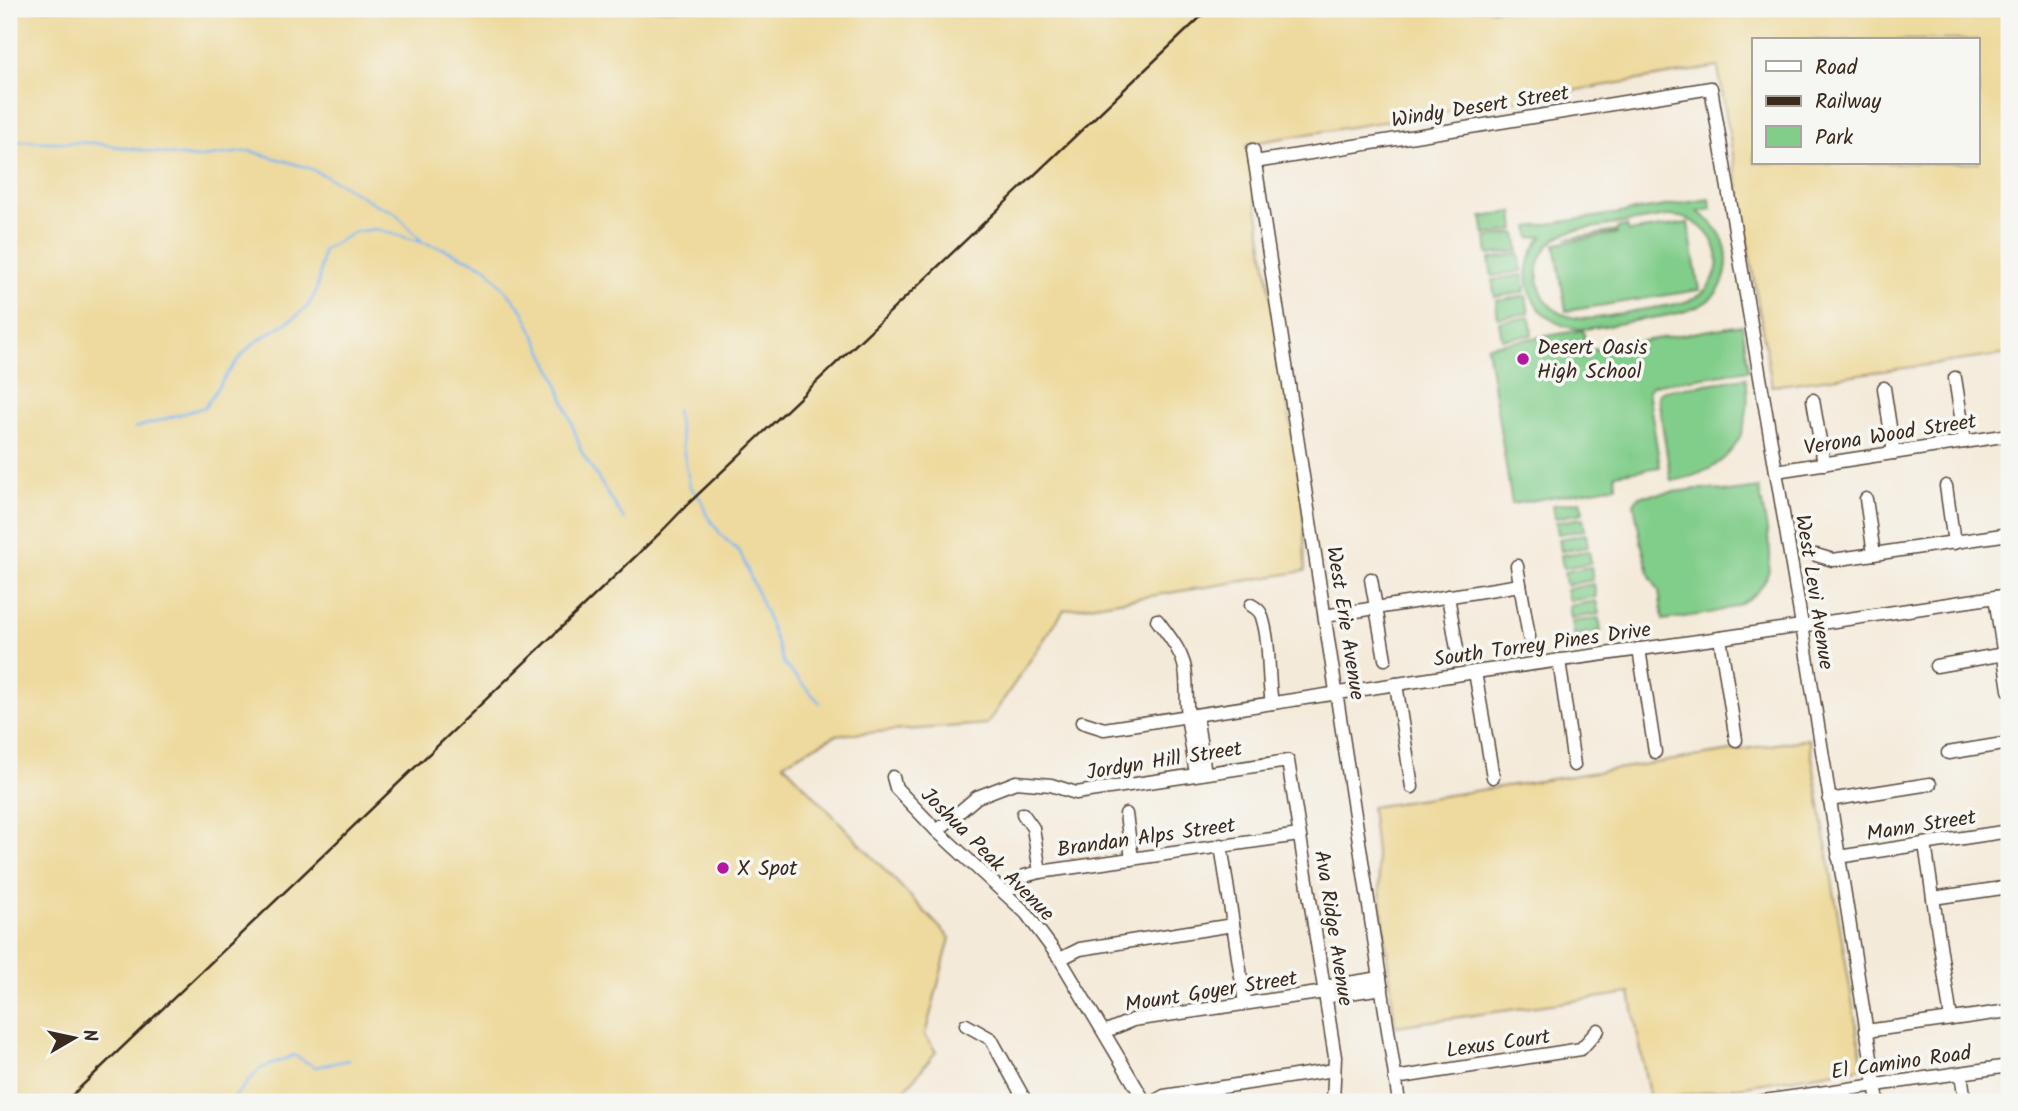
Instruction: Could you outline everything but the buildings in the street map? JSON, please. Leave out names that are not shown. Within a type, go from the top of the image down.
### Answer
[{"type":"street","name":"Windy Desert Street","points":[[1254,156],[1711,88]]},
{"type":"street","name":"West Levi Avenue","points":[[1711,88],[1802,625],[1878,1102]]},
{"type":"street","name":"West Erie Avenue","points":[[1254,156],[1399,1102]]},
{"type":"street","points":[[1955,378],[1965,442]]},
{"type":"street","points":[[1884,388],[1894,453]]},
{"type":"street","points":[[1813,400],[1824,464]]},
{"type":"street","name":"Verona Wood Street","points":[[1776,471],[2009,435]]},
{"type":"street","points":[[1945,486],[1954,543]]},
{"type":"street","points":[[1866,499],[1874,554]]},
{"type":"street","points":[[1816,555],[1833,560],[2009,534]]},
{"type":"street","points":[[1517,566],[1529,638]]},
{"type":"street","points":[[1371,579],[1385,660]]},
{"type":"street","points":[[1325,617],[1520,585]]},
{"type":"street","name":"South Torrey Pines Drive","points":[[1082,722],[1104,729],[2009,594]]},
{"type":"street","points":[[1448,596],[1457,649]]},
{"type":"street","points":[[1995,597],[2009,690]]},
{"type":"street","points":[[1251,605],[1259,610],[1262,617],[1272,703]]},
{"type":"street","points":[[1157,621],[1175,644],[1183,660],[1186,673],[1185,694],[1201,774]]},
{"type":"street","points":[[1720,638],[1736,740]]},
{"type":"street","points":[[1639,649],[1655,752]]},
{"type":"street","points":[[1936,666],[2004,654]]},
{"type":"street","points":[[1559,660],[1574,765]]},
{"type":"street","points":[[1475,672],[1493,777]]},
{"type":"street","points":[[1396,684],[1412,787]]},
{"type":"street","points":[[1948,753],[2009,743]]},
{"type":"street","name":"Jordyn Hill Street","points":[[936,831],[977,797],[1016,782],[1051,785],[1076,793],[1288,761]]},
{"type":"street","name":"Ava Ridge Avenue","points":[[1288,761],[1335,1057],[1333,1102]]},
{"type":"street","name":"Joshua Peak Avenue","points":[[893,777],[896,788],[936,831],[1026,913],[1060,959],[1145,1102]]},
{"type":"street","points":[[1829,800],[1930,784]]},
{"type":"street","points":[[1023,814],[1033,828],[1040,872]]},
{"type":"street","points":[[1126,814],[1132,859]]},
{"type":"street","name":"Mann Street","points":[[1838,857],[2009,831]]},
{"type":"street","name":"Brandan Alps Street","points":[[1005,893],[1024,877],[1040,872],[1299,835]]},
{"type":"street","points":[[1925,844],[1951,1019]]},
{"type":"street","points":[[1221,845],[1245,1003]]},
{"type":"street","points":[[1933,898],[2009,887]]},
{"type":"street","points":[[1060,959],[1080,949],[1233,925]]},
{"type":"street","name":"Mount Goyer Street","points":[[1104,1032],[1133,1020],[1325,992],[1330,996],[1381,983]]},
{"type":"street","points":[[1866,1031],[2009,1011]]},
{"type":"street","points":[[967,1025],[991,1039],[1026,1102]]},
{"type":"street","name":"Lexus Court","points":[[1395,1078],[1581,1049],[1598,1030]]},
{"type":"street","name":"El Camino Road","points":[[1757,1102],[2009,1066]]},
{"type":"street","points":[[1153,1102],[1164,1096],[1334,1070]]},
{"type":"street","points":[[1961,1073],[1965,1102]]},
{"type":"green space","points":[[1710,199],[1711,209],[1698,212],[1715,226],[1725,245],[1725,277],[1719,290],[1709,300],[1684,312],[1580,329],[1563,325],[1538,308],[1531,295],[1528,266],[1533,250],[1543,236],[1530,238],[1529,227]],"holes":[[[1667,216],[1695,223],[1706,232],[1717,255],[1717,268],[1712,281],[1697,297],[1670,305],[1584,319],[1563,314],[1545,299],[1539,282],[1539,263],[1548,247],[1558,237],[1580,230]]]},
{"type":"green space","points":[[1513,212],[1515,230],[1485,235],[1482,217]]},
{"type":"green space","points":[[1688,223],[1699,290],[1566,311],[1555,244],[1617,234],[1566,239],[1617,231],[1617,228],[1627,226],[1629,232]]},
{"type":"green space","points":[[1516,233],[1519,251],[1488,255],[1486,238]]},
{"type":"green space","points":[[1519,254],[1522,271],[1492,276],[1489,259]]},
{"type":"green space","points":[[1523,275],[1525,292],[1495,297],[1492,280]]},
{"type":"green space","points":[[1526,296],[1529,313],[1498,318],[1496,301]]},
{"type":"green space","points":[[1530,317],[1532,335],[1502,339],[1499,322]]},
{"type":"green space","points":[[1742,325],[1749,370],[1653,385],[1648,391],[1660,467],[1615,474],[1616,486],[1512,504],[1487,346],[1583,330],[1587,350]]},
{"type":"green space","points":[[1746,378],[1746,417],[1734,448],[1709,469],[1671,481],[1658,396],[1662,391]]},
{"type":"green space","points":[[1759,488],[1770,552],[1768,572],[1761,587],[1734,606],[1663,620],[1659,591],[1650,576],[1642,546],[1634,504],[1639,496],[1698,489],[1728,492]]},
{"type":"green space","points":[[1581,501],[1583,513],[1555,518],[1553,505]]},
{"type":"green space","points":[[1583,518],[1585,530],[1558,534],[1556,522]]},
{"type":"green space","points":[[1586,534],[1588,547],[1561,551],[1559,539]]},
{"type":"green space","points":[[1589,551],[1591,563],[1563,568],[1561,555]]},
{"type":"green space","points":[[1591,567],[1593,580],[1566,585],[1564,572]]},
{"type":"green space","points":[[1594,584],[1596,597],[1569,601],[1566,589]]},
{"type":"green space","points":[[1596,601],[1599,614],[1571,618],[1569,606]]},
{"type":"green space","points":[[1599,618],[1601,631],[1574,635],[1572,622]]},
{"type":"sand","points":[[9,9],[2009,9],[2009,354],[1772,386],[1718,67],[1247,144],[1303,502],[1305,571],[1064,610],[987,724],[836,735],[783,763],[950,938],[925,1035],[936,1052],[895,1102],[9,1102]]},
{"type":"sand","points":[[1809,739],[1863,1067],[1650,1101],[1630,993],[1395,1026],[1371,807]]},
{"type":"waterway","points":[[9,141],[93,143],[195,158],[250,151],[309,168],[339,183],[394,212],[422,241]]},
{"type":"waterway","points":[[135,428],[205,407],[246,351],[258,340],[298,315],[310,303],[318,285],[323,250],[355,232],[376,229],[442,248],[486,267],[523,311],[556,378],[582,453],[624,519]]},
{"type":"waterway","points":[[676,410],[690,486],[722,536],[740,552],[784,664],[820,703]]},
{"type":"waterway","points":[[230,1102],[260,1069],[294,1055],[315,1067],[349,1060]]},
{"type":"railway","points":[[65,1102],[1209,9]]},
{"type":"place","name":"Desert Oasis High School","points":[[1523,359]]},
{"type":"place","name":"X Spot","points":[[723,868]]}]
